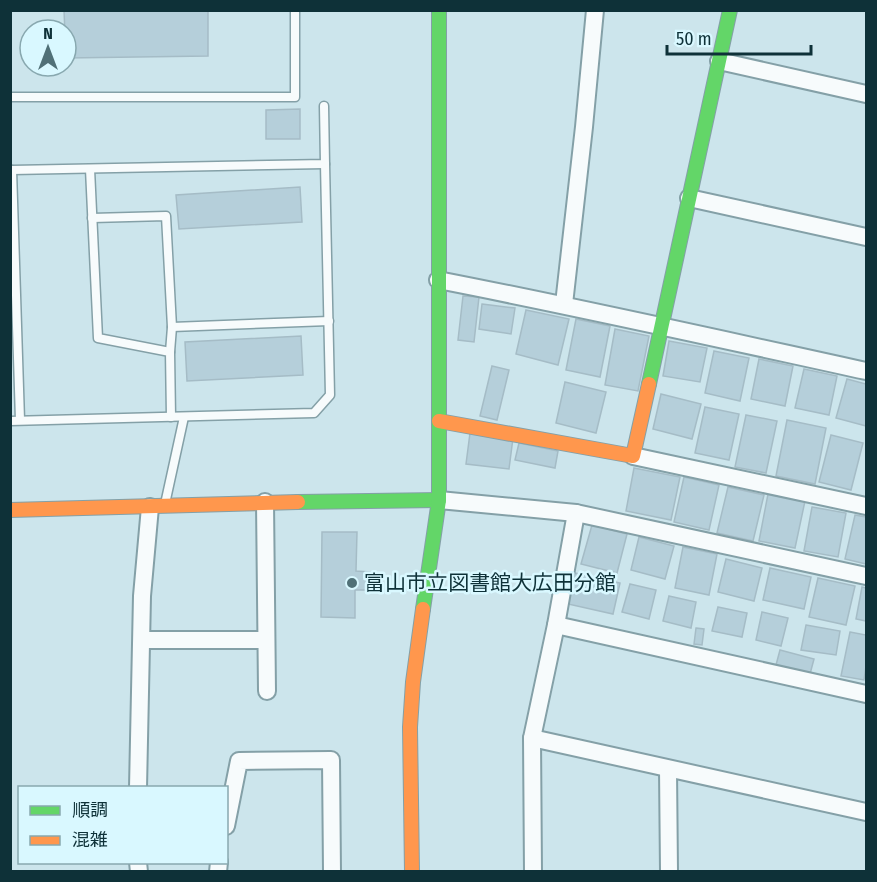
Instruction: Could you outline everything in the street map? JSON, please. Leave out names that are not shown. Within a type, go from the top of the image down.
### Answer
[{"type":"street","points":[[412,872],[410,727],[413,682],[439,500],[440,10]]},
{"type":"street","points":[[564,304],[595,10]]},
{"type":"street","points":[[633,456],[730,10]]},
{"type":"street","points":[[719,61],[867,94]]},
{"type":"street","points":[[688,198],[867,237]]},
{"type":"street","points":[[438,280],[564,304],[867,371]]},
{"type":"street","points":[[439,421],[633,456],[867,506]]},
{"type":"street","points":[[10,510],[266,502],[439,500],[576,513],[867,576]]},
{"type":"street","points":[[266,502],[267,691]]},
{"type":"street","points":[[138,786],[142,596],[158,506]]},
{"type":"street","points":[[533,872],[532,738],[556,625],[576,513]]},
{"type":"street","points":[[556,625],[867,694]]},
{"type":"street","points":[[142,640],[266,640]]},
{"type":"street","points":[[532,738],[867,812]]},
{"type":"street","points":[[228,816],[239,761],[331,760],[332,872]]},
{"type":"street","points":[[668,769],[669,872]]},
{"type":"lane","points":[[10,97],[295,97],[295,10]]},
{"type":"lane","points":[[324,106],[330,394],[314,413],[15,421],[11,170],[325,164]]},
{"type":"lane","points":[[90,168],[98,338],[170,352]]},
{"type":"lane","points":[[92,218],[166,216],[172,327],[171,417]]},
{"type":"lane","points":[[172,327],[329,321]]},
{"type":"lane","points":[[158,506],[184,417]]},
{"type":"building","points":[[64,10],[208,10],[208,56],[78,58],[78,18],[64,18]]},
{"type":"building","points":[[300,109],[300,139],[266,139],[266,110]]},
{"type":"building","points":[[300,187],[302,222],[179,229],[176,195]]},
{"type":"building","points":[[463,296],[479,297],[474,342],[458,340]]},
{"type":"building","points":[[482,304],[515,308],[511,334],[479,329]]},
{"type":"building","points":[[526,310],[569,319],[558,365],[516,354]]},
{"type":"building","points":[[576,319],[610,326],[600,377],[566,370]]},
{"type":"building","points":[[615,329],[649,336],[638,391],[605,385]]},
{"type":"building","points":[[301,336],[303,375],[187,381],[185,342]]},
{"type":"building","points":[[669,341],[707,348],[700,382],[663,376]]},
{"type":"building","points":[[714,351],[749,358],[740,401],[705,393]]},
{"type":"building","points":[[759,359],[793,366],[785,406],[751,399]]},
{"type":"building","points":[[492,366],[509,370],[497,420],[480,416]]},
{"type":"building","points":[[804,369],[837,376],[829,415],[795,408]]},
{"type":"building","points":[[847,379],[866,384],[866,426],[836,418]]},
{"type":"building","points":[[565,382],[606,392],[596,433],[556,423]]},
{"type":"building","points":[[661,394],[701,404],[692,439],[653,429]]},
{"type":"building","points":[[705,407],[739,414],[729,460],[695,453]]},
{"type":"building","points":[[746,415],[777,421],[766,473],[735,467]]},
{"type":"building","points":[[787,420],[826,428],[815,484],[776,476]]},
{"type":"building","points":[[470,433],[513,438],[509,469],[466,464]]},
{"type":"building","points":[[831,435],[863,443],[851,490],[819,482]]},
{"type":"building","points":[[519,443],[558,451],[555,468],[515,460]]},
{"type":"building","points":[[634,468],[680,477],[671,520],[626,511]]},
{"type":"building","points":[[684,477],[719,485],[709,530],[674,522]]},
{"type":"building","points":[[728,487],[764,495],[753,541],[717,533]]},
{"type":"building","points":[[768,494],[805,501],[795,548],[759,541]]},
{"type":"building","points":[[812,507],[846,513],[838,557],[804,551]]},
{"type":"building","points":[[855,515],[866,517],[866,564],[845,559]]},
{"type":"building","points":[[592,525],[627,534],[617,573],[581,564]]},
{"type":"building","points":[[322,532],[357,532],[356,571],[370,572],[370,590],[355,590],[355,618],[321,617]]},
{"type":"building","points":[[639,537],[674,546],[665,579],[631,570]]},
{"type":"building","points":[[683,547],[717,554],[709,595],[675,588]]},
{"type":"building","points":[[726,559],[762,568],[754,601],[718,592]]},
{"type":"building","points":[[770,568],[811,577],[804,609],[763,600]]},
{"type":"building","points":[[575,573],[620,583],[613,614],[568,604]]},
{"type":"building","points":[[818,578],[855,586],[846,625],[809,617]]},
{"type":"building","points":[[630,584],[656,590],[649,619],[622,612]]},
{"type":"building","points":[[862,587],[866,588],[866,621],[856,619]]},
{"type":"building","points":[[669,596],[696,602],[691,628],[663,621]]},
{"type":"building","points":[[718,607],[747,613],[742,637],[712,631]]},
{"type":"building","points":[[762,612],[788,618],[781,646],[756,640]]},
{"type":"building","points":[[806,625],[840,631],[836,655],[801,650]]},
{"type":"building","points":[[696,628],[704,629],[702,645],[694,644]]},
{"type":"building","points":[[850,632],[866,635],[864,680],[841,676]]},
{"type":"building","points":[[780,650],[814,659],[810,674],[776,665]]},
{"type":"traffic: fast","points":[[423,609],[439,500],[439,10]]},
{"type":"traffic: fast","points":[[649,384],[730,10]]},
{"type":"traffic: fast","points":[[298,502],[439,500]]},
{"type":"traffic: slow","points":[[439,421],[633,456],[649,384]]},
{"type":"traffic: slow","points":[[10,510],[298,502]]},
{"type":"traffic: slow","points":[[412,872],[410,727],[413,682],[423,609]]},
{"type":"place","name":"富山市立図書館大広田分館","points":[[352,583]]}]
